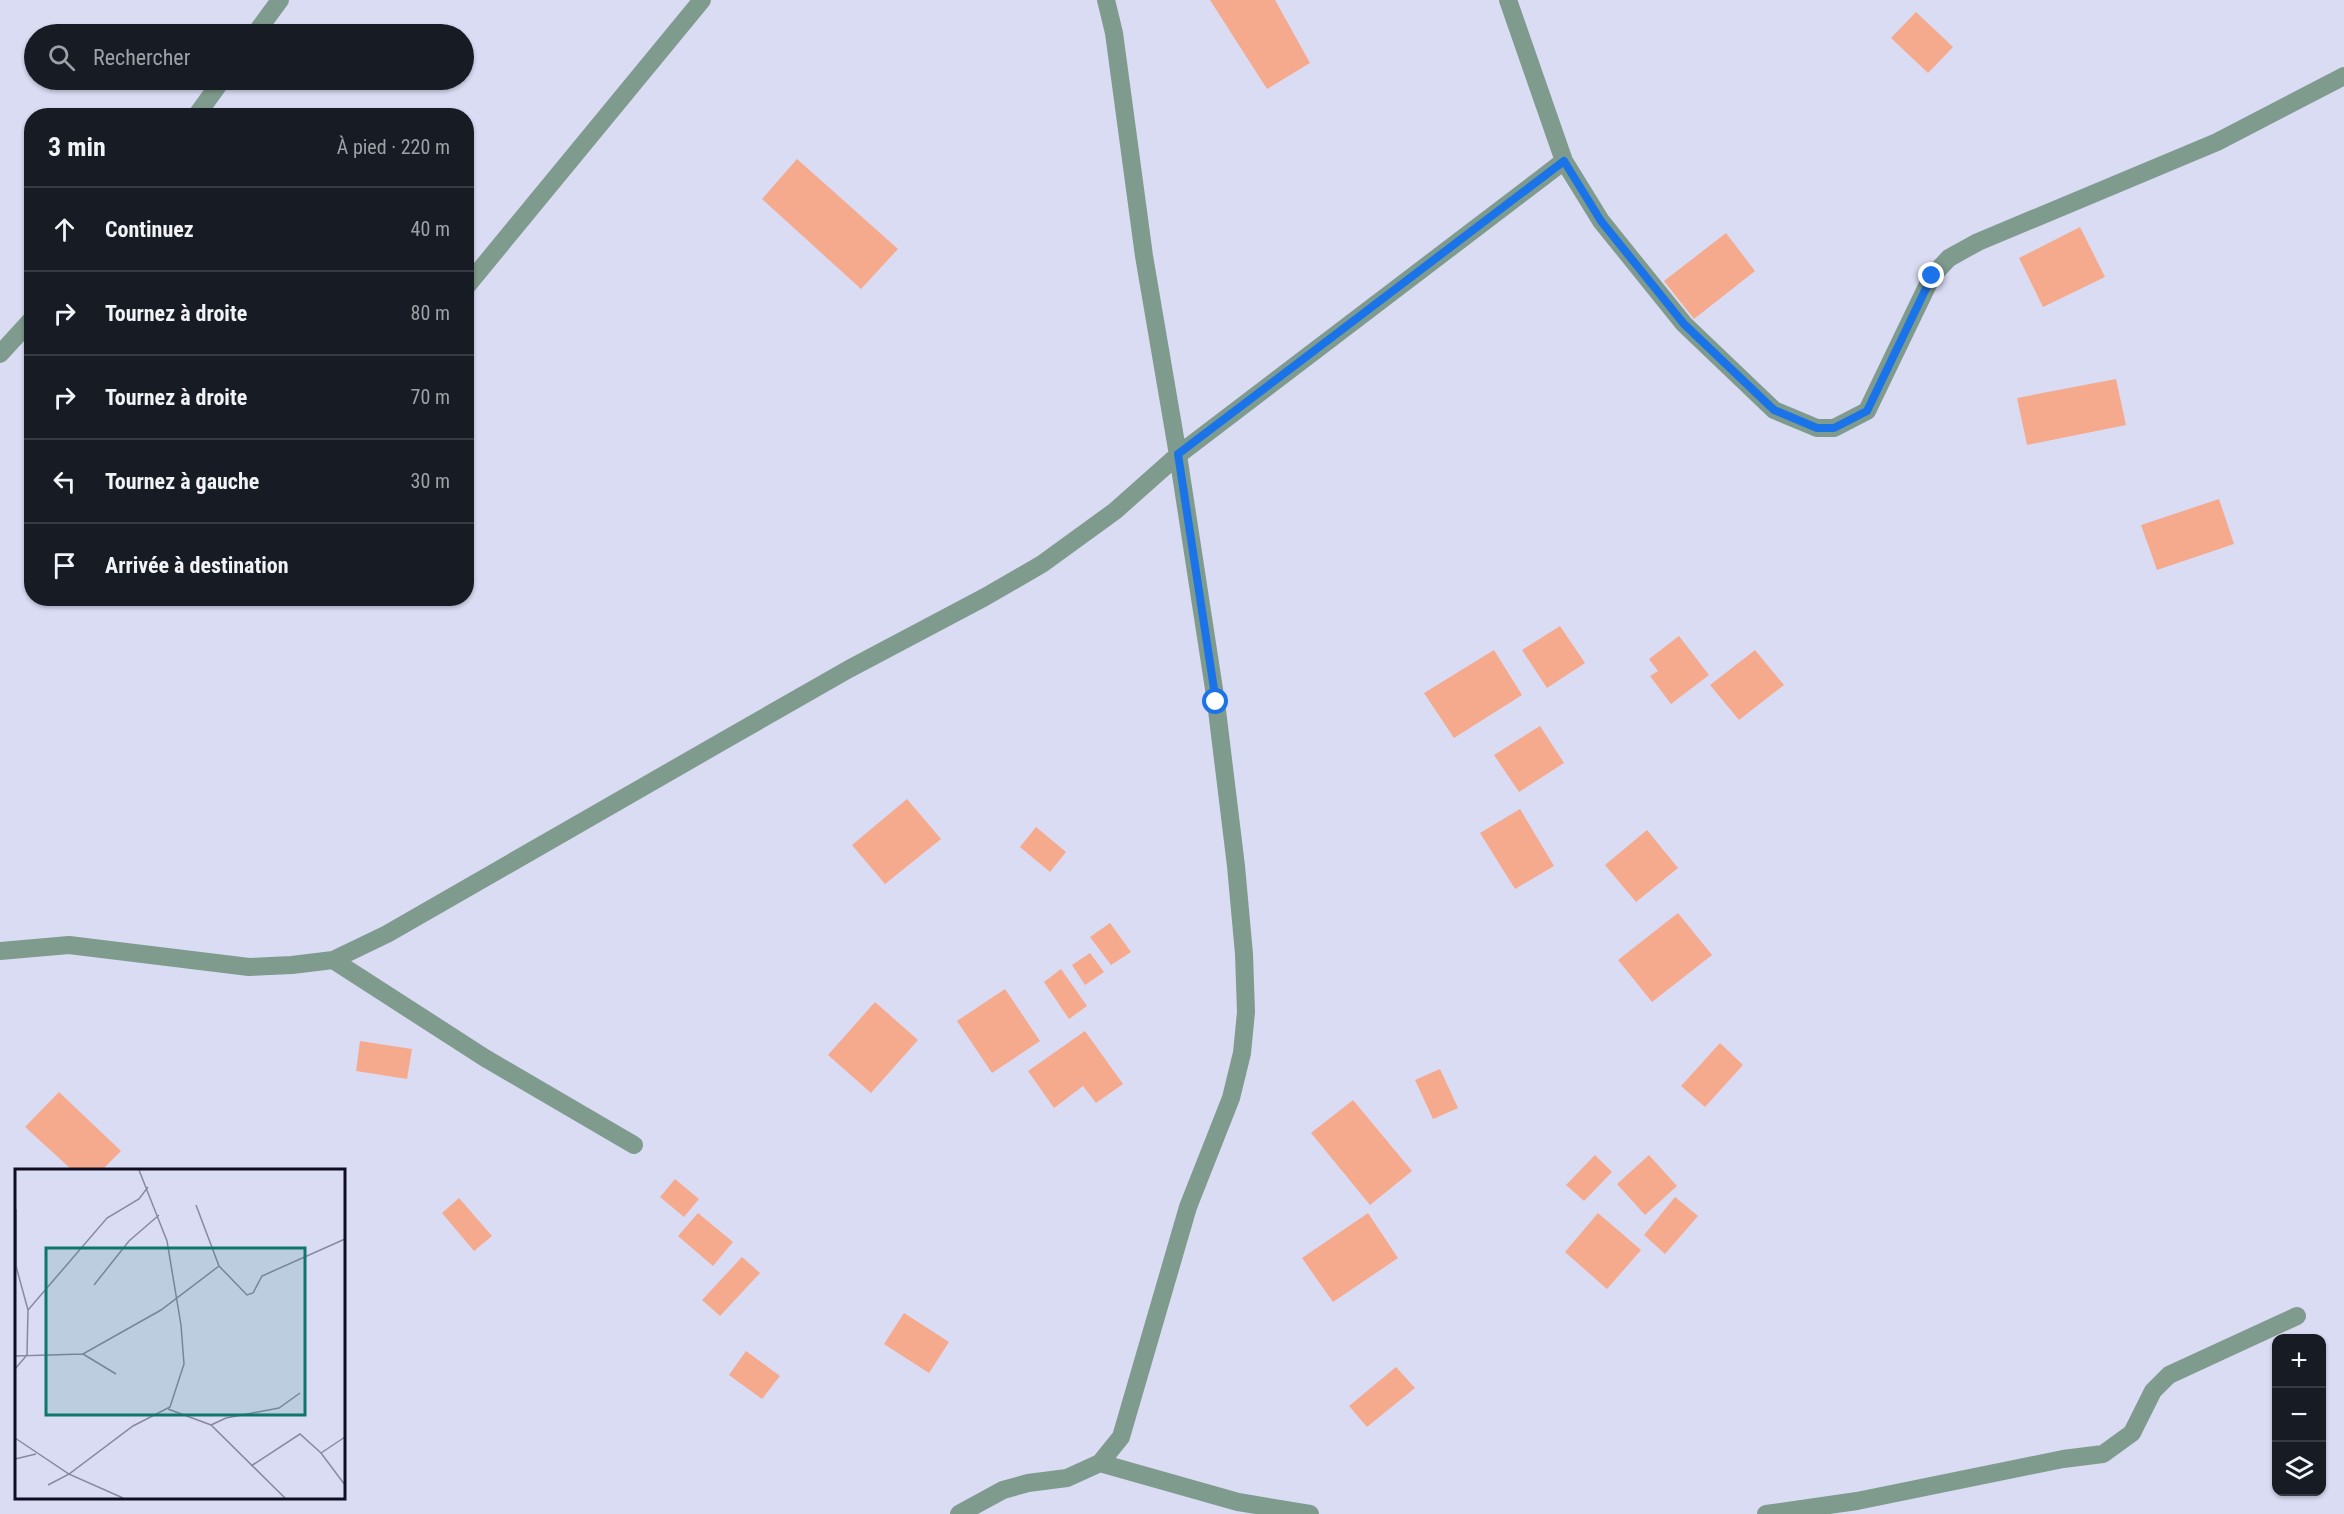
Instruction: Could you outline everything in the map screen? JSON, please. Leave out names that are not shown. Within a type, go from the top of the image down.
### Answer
[{"type":"street","points":[[262,24],[280,0]]},
{"type":"street","points":[[474,277],[702,0]]},
{"type":"street","points":[[959,1514],[1003,1490],[1028,1483],[1067,1478],[1100,1462],[1121,1437],[1188,1207],[1231,1098],[1242,1053],[1246,1012],[1240,910],[1216,702],[1178,454],[1144,256],[1114,33],[1106,0]]},
{"type":"street","points":[[1508,0],[1564,161],[1601,221],[1684,324],[1774,410],[1817,428],[1834,428],[1867,411],[1932,276],[1949,258],[1978,242],[2217,142],[2344,76]]},
{"type":"street","points":[[202,108],[215,90]]},
{"type":"street","points":[[0,951],[69,945],[249,967],[292,966],[333,960],[387,934],[820,686],[985,597],[1032,569],[1115,511],[1178,454],[1564,161]]},
{"type":"street","points":[[0,354],[24,328]]},
{"type":"street","points":[[333,960],[485,1058],[634,1145]]},
{"type":"street","points":[[1766,1514],[1857,1501],[2063,1459],[2103,1454],[2132,1433],[2153,1391],[2169,1375],[2296,1316]]},
{"type":"street","points":[[1100,1462],[1238,1502],[1310,1514]]},
{"type":"building","points":[[1210,0],[1275,0],[1310,63],[1267,89]]},
{"type":"building","points":[[1916,12],[1953,47],[1928,73],[1891,38]]},
{"type":"building","points":[[797,159],[898,249],[861,289],[762,199]]},
{"type":"building","points":[[2080,227],[2105,277],[2043,307],[2019,258]]},
{"type":"building","points":[[1726,233],[1755,271],[1694,319],[1664,281]]},
{"type":"building","points":[[2116,379],[2126,425],[2027,445],[2017,398]]},
{"type":"building","points":[[2219,499],[2234,544],[2157,570],[2141,525]]},
{"type":"building","points":[[1560,626],[1585,663],[1547,688],[1522,650]]},
{"type":"building","points":[[1679,636],[1709,675],[1671,704],[1650,676],[1658,671],[1649,659]]},
{"type":"building","points":[[1494,650],[1522,695],[1454,738],[1424,693]]},
{"type":"building","points":[[1755,650],[1784,685],[1739,720],[1710,685]]},
{"type":"building","points":[[1540,726],[1564,763],[1519,792],[1494,755]]},
{"type":"building","points":[[907,799],[941,839],[885,884],[852,845]]},
{"type":"building","points":[[1520,809],[1554,866],[1515,889],[1480,833]]},
{"type":"building","points":[[1036,827],[1066,852],[1050,872],[1020,847]]},
{"type":"building","points":[[1647,830],[1678,868],[1636,902],[1605,865]]},
{"type":"building","points":[[1678,913],[1712,955],[1652,1002],[1618,960]]},
{"type":"building","points":[[1110,923],[1131,952],[1111,965],[1090,937]]},
{"type":"building","points":[[1090,953],[1104,972],[1085,985],[1072,965]]},
{"type":"building","points":[[1061,969],[1087,1006],[1069,1019],[1044,982]]},
{"type":"building","points":[[1005,989],[1040,1041],[992,1073],[957,1021]]},
{"type":"building","points":[[875,1002],[918,1040],[871,1093],[828,1055]]},
{"type":"building","points":[[1085,1031],[1123,1084],[1096,1103],[1083,1086],[1054,1108],[1028,1071]]},
{"type":"building","points":[[360,1041],[412,1049],[407,1079],[356,1071]]},
{"type":"building","points":[[1720,1043],[1743,1065],[1705,1107],[1681,1086]]},
{"type":"building","points":[[1440,1069],[1458,1108],[1433,1119],[1415,1080]]},
{"type":"building","points":[[59,1092],[121,1151],[103,1169],[71,1169],[25,1127]]},
{"type":"building","points":[[1353,1100],[1412,1171],[1370,1205],[1311,1133]]},
{"type":"building","points":[[1595,1155],[1612,1172],[1584,1201],[1566,1185]]},
{"type":"building","points":[[1649,1155],[1677,1186],[1645,1215],[1617,1184]]},
{"type":"building","points":[[675,1179],[699,1199],[684,1217],[660,1197]]},
{"type":"building","points":[[1675,1197],[1698,1216],[1665,1254],[1644,1235]]},
{"type":"building","points":[[459,1198],[492,1236],[474,1251],[442,1213]]},
{"type":"building","points":[[698,1213],[733,1242],[713,1266],[678,1236]]},
{"type":"building","points":[[1368,1213],[1398,1258],[1333,1302],[1302,1258]]},
{"type":"building","points":[[1598,1213],[1641,1250],[1607,1289],[1565,1252]]},
{"type":"building","points":[[742,1257],[760,1273],[720,1316],[702,1300]]},
{"type":"building","points":[[904,1313],[949,1342],[929,1373],[884,1344]]},
{"type":"building","points":[[746,1351],[780,1376],[762,1399],[729,1375]]},
{"type":"building","points":[[1396,1367],[1415,1388],[1367,1427],[1349,1406]]},
{"type":"route","points":[[1216,702],[1178,454],[1564,161],[1601,221],[1684,324],[1774,410],[1817,428],[1834,428],[1867,411],[1932,276]]}]
